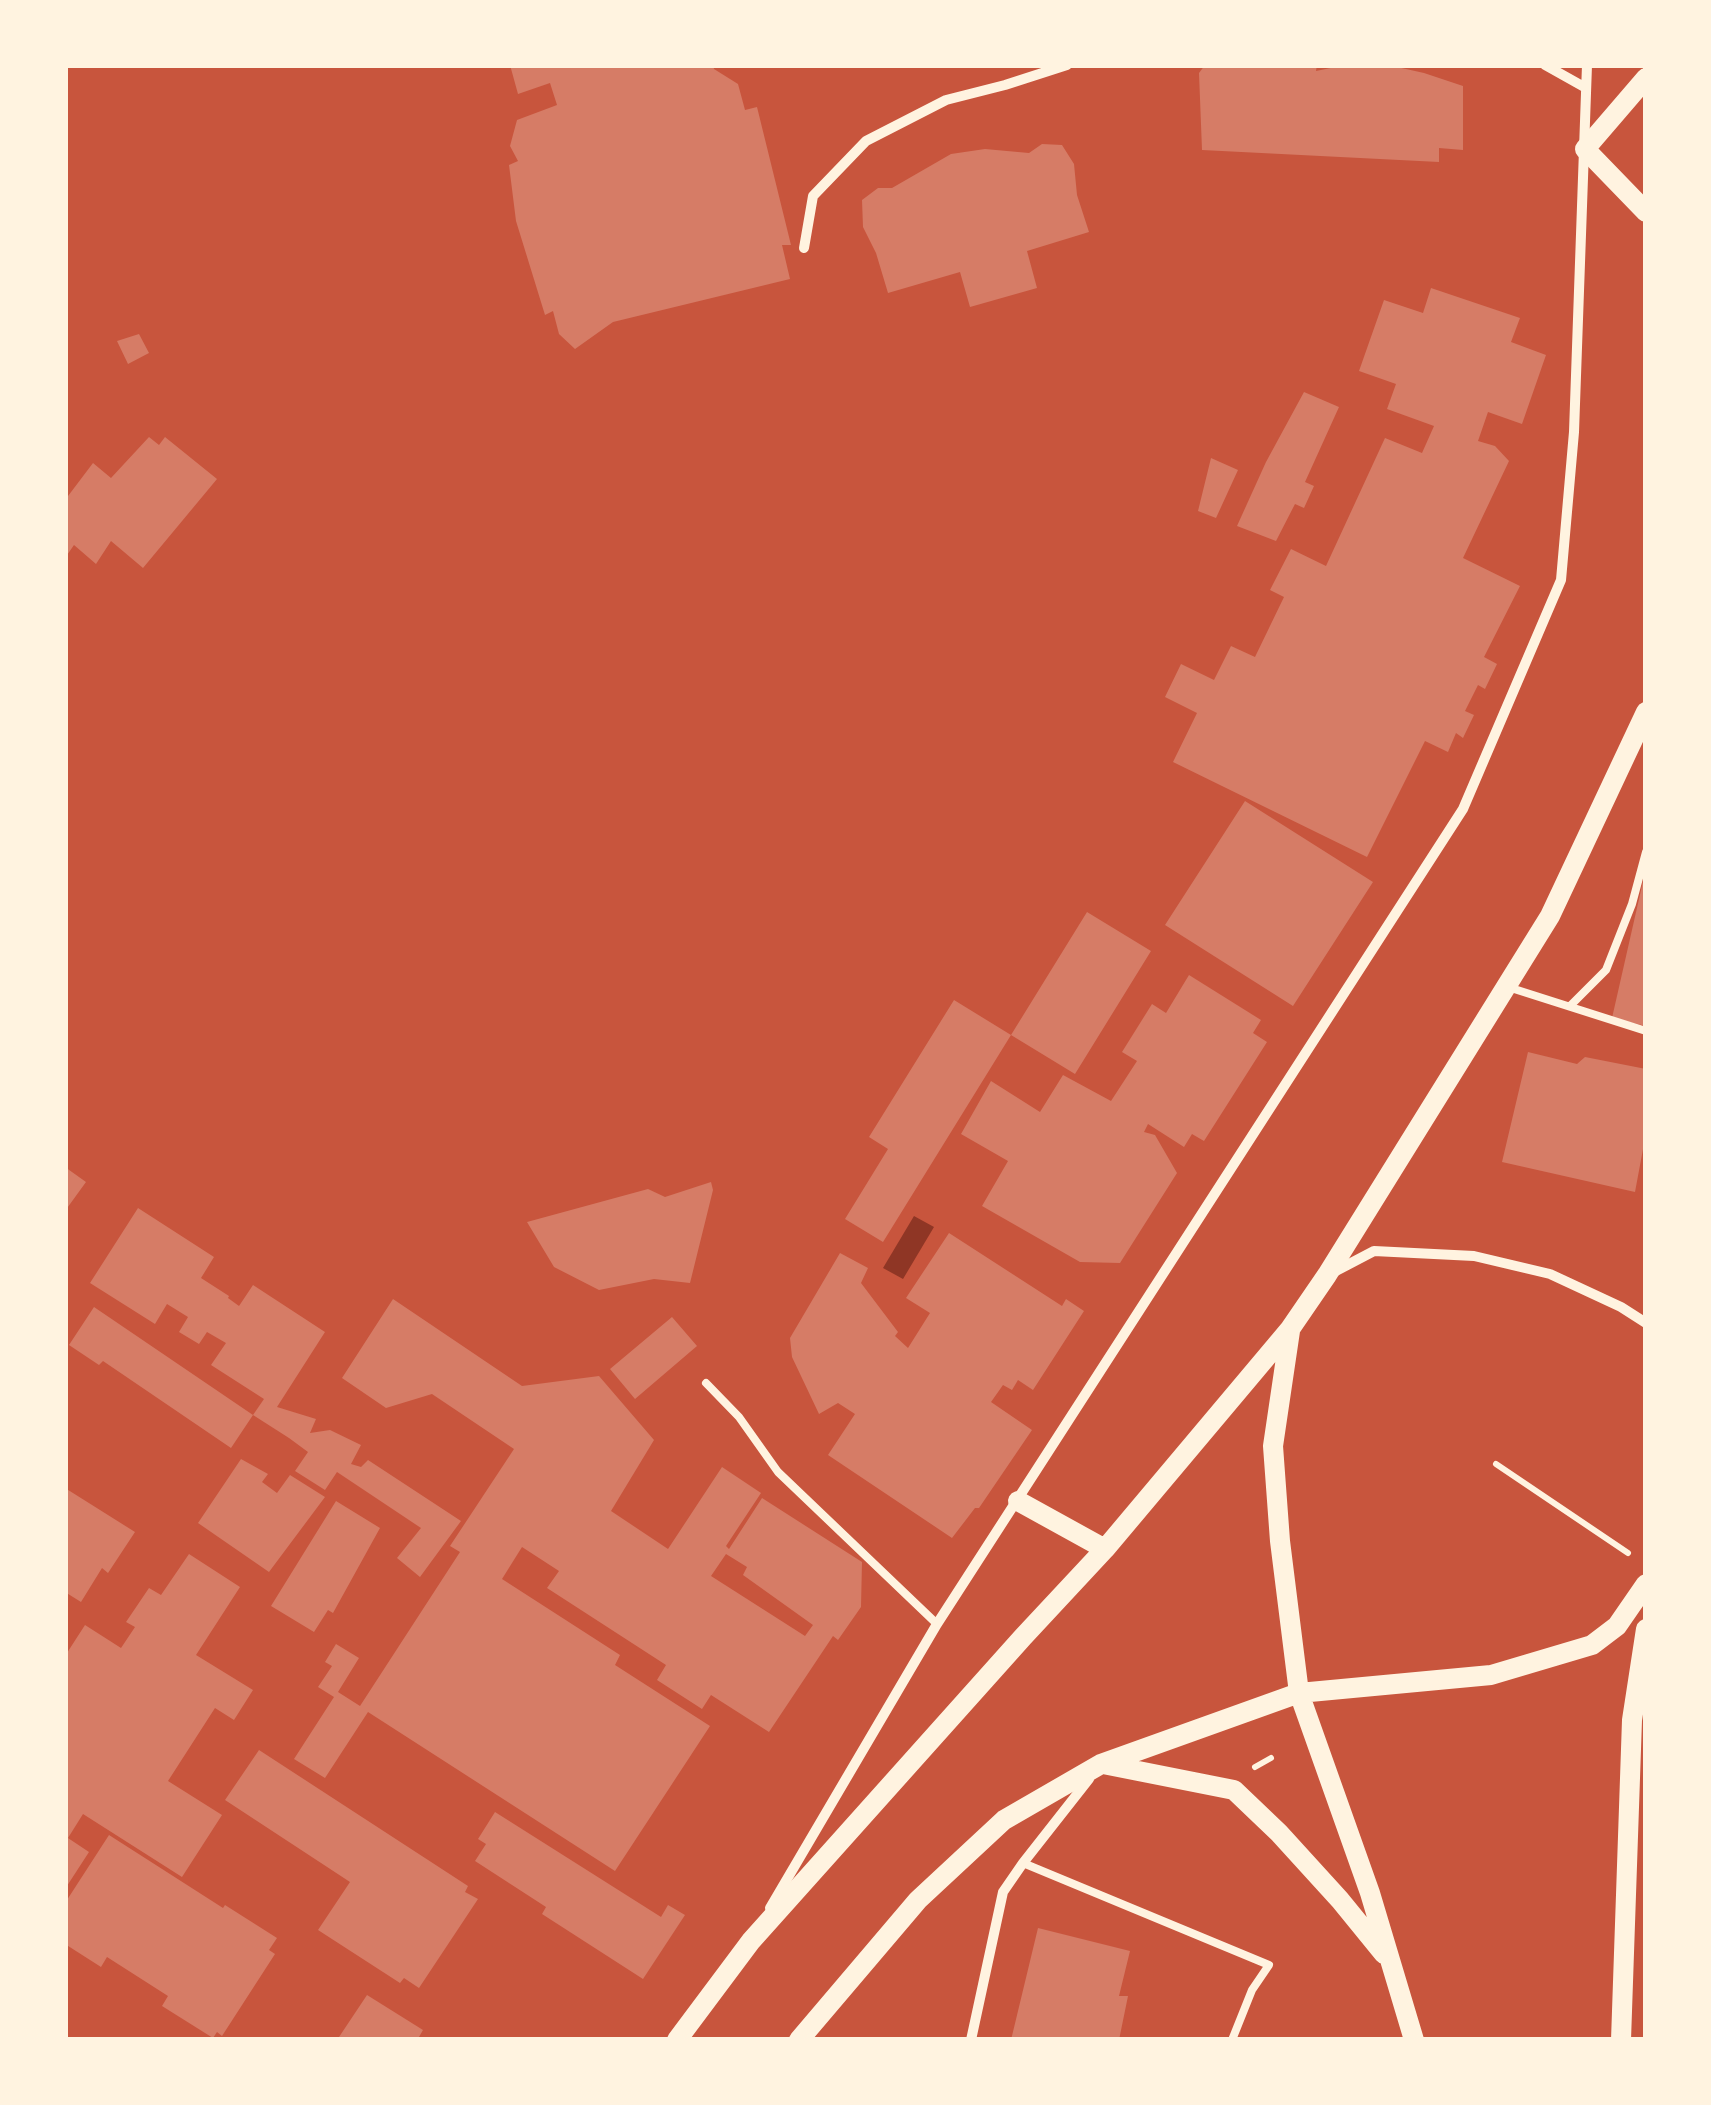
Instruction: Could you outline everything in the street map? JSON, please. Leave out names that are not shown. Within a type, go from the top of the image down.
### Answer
[{"type":"main road","points":[[1646,78],[1585,149],[1646,212]]},
{"type":"main road","points":[[677,2040],[750,1941],[1022,1637],[1106,1550],[1290,1329],[1550,916],[1646,712]]},
{"type":"main road","points":[[1290,1329],[1273,1446],[1299,1693],[1370,1893],[1414,2040]]},
{"type":"main road","points":[[1018,1500],[1106,1550]]},
{"type":"main road","points":[[799,2040],[918,1900],[1004,1820],[1101,1764],[1299,1693],[1492,1675],[1592,1645],[1616,1626],[1646,1584]]},
{"type":"main road","points":[[1621,2040],[1632,1720],[1646,1629]]},
{"type":"main road","points":[[1101,1764],[1234,1790],[1340,1900],[1390,1962]]},
{"type":"street","points":[[804,248],[813,196],[866,141],[946,100],[1005,86],[1066,65]]},
{"type":"street","points":[[1545,65],[1586,88]]},
{"type":"street","points":[[750,1941],[937,1624],[1463,809],[1561,580],[1574,432],[1588,65]]},
{"type":"street","points":[[1327,1275],[1374,1251],[1474,1256],[1550,1274],[1646,1323]]},
{"type":"street","points":[[971,2040],[1003,1892],[1022,1862],[1101,1764]]},
{"type":"lane","points":[[1570,1006],[1606,970],[1632,904],[1646,852]]},
{"type":"lane","points":[[1506,987],[1646,1031]]},
{"type":"lane","points":[[706,1383],[739,1417],[778,1472],[937,1624]]},
{"type":"lane","points":[[1022,1862],[1269,1965],[1252,1990],[1232,2040]]},
{"type":"path","points":[[1496,1464],[1631,1555]]},
{"type":"shaded area","points":[[914,1216],[934,1227],[903,1279],[883,1268]]},
{"type":"building","points":[[510,65],[713,65],[738,84],[745,110],[757,107],[791,245],[782,245],[790,279],[613,322],[575,349],[559,334],[553,311],[545,315],[516,221],[509,165],[518,161],[510,146],[517,120],[557,105],[550,83],[518,94]]},
{"type":"building","points":[[1205,65],[1317,65],[1316,71],[1345,65],[1388,65],[1424,73],[1463,86],[1463,150],[1439,148],[1439,162],[1202,150],[1199,73]]},
{"type":"building","points":[[1042,144],[1062,145],[1074,164],[1077,195],[1089,232],[1027,251],[1037,288],[970,307],[960,272],[888,293],[863,227],[862,200],[878,188],[892,188],[951,154],[985,149],[1029,153]]},
{"type":"building","points":[[1431,288],[1520,318],[1511,342],[1546,355],[1522,424],[1488,412],[1478,441],[1495,446],[1509,461],[1463,558],[1520,586],[1484,657],[1497,664],[1485,689],[1478,685],[1465,711],[1474,715],[1463,738],[1456,733],[1448,752],[1425,741],[1367,857],[1173,762],[1197,713],[1165,697],[1181,664],[1214,680],[1231,646],[1255,657],[1284,597],[1270,590],[1291,549],[1326,566],[1385,438],[1422,453],[1434,426],[1387,409],[1396,384],[1359,371],[1384,300],[1423,313]]},
{"type":"building","points":[[139,334],[149,353],[128,364],[117,341]]},
{"type":"building","points":[[1304,392],[1339,407],[1305,482],[1314,486],[1304,508],[1295,504],[1276,541],[1237,526]]},
{"type":"building","points":[[149,437],[159,445],[165,437],[217,479],[143,568],[111,541],[96,564],[74,545],[65,558],[65,500],[93,463],[111,478]]},
{"type":"building","points":[[1211,458],[1238,470],[1216,518],[1198,511]]},
{"type":"building","points":[[1245,801],[1373,882],[1293,1006],[1165,925]]},
{"type":"building","points":[[1646,877],[1646,1026],[1612,1018]]},
{"type":"building","points":[[1087,912],[1151,951],[1075,1074],[1011,1035]]},
{"type":"building","points":[[1189,975],[1261,1020],[1253,1033],[1267,1042],[1204,1141],[1192,1134],[1184,1147],[1148,1124],[1144,1132],[1155,1135],[1177,1173],[1120,1263],[1080,1262],[982,1206],[1008,1161],[961,1134],[991,1081],[1040,1112],[1063,1075],[1111,1101],[1137,1061],[1122,1052],[1152,1004],[1166,1013]]},
{"type":"building","points":[[954,1000],[1011,1035],[883,1242],[845,1219],[888,1149],[869,1137]]},
{"type":"building","points":[[1528,1052],[1577,1064],[1585,1057],[1646,1069],[1646,1133],[1635,1192],[1502,1162]]},
{"type":"building","points":[[65,1167],[86,1182],[65,1211]]},
{"type":"building","points":[[711,1182],[713,1190],[690,1283],[654,1279],[599,1290],[554,1267],[527,1222],[648,1189],[665,1197]]},
{"type":"building","points":[[138,1208],[214,1257],[201,1278],[239,1306],[253,1285],[325,1332],[277,1407],[316,1419],[310,1433],[330,1430],[361,1445],[351,1464],[361,1467],[368,1460],[461,1521],[420,1577],[397,1558],[421,1528],[337,1472],[325,1490],[295,1471],[308,1452],[253,1415],[264,1399],[211,1365],[226,1343],[207,1332],[199,1344],[179,1332],[188,1317],[167,1304],[155,1324],[90,1283]]},
{"type":"building","points":[[949,1233],[1062,1306],[1066,1299],[1084,1311],[1033,1390],[1018,1380],[1012,1390],[1003,1385],[991,1402],[1032,1430],[979,1508],[952,1538],[828,1455],[855,1414],[838,1403],[819,1414],[792,1357],[790,1338],[840,1253],[868,1268],[861,1283],[898,1332],[895,1336],[908,1348],[930,1313],[906,1298]]},
{"type":"building","points":[[393,1299],[522,1386],[599,1376],[654,1440],[611,1511],[668,1549],[722,1467],[761,1493],[726,1546],[729,1549],[762,1498],[862,1562],[861,1607],[838,1640],[833,1636],[769,1732],[711,1695],[702,1709],[657,1680],[666,1665],[547,1588],[559,1571],[522,1547],[502,1579],[620,1655],[615,1665],[710,1726],[615,1871],[368,1712],[325,1778],[294,1759],[334,1697],[318,1687],[332,1666],[325,1662],[336,1644],[359,1658],[338,1692],[360,1706],[460,1552],[450,1546],[514,1449],[432,1394],[386,1408],[342,1378]],"holes":[[[726,1554],[747,1567],[743,1575],[813,1625],[805,1636],[711,1576]]]},
{"type":"building","points":[[94,1307],[253,1415],[231,1448],[103,1361],[99,1365],[69,1345]]},
{"type":"building","points":[[672,1317],[697,1346],[635,1399],[610,1369]]},
{"type":"building","points":[[241,1459],[268,1474],[262,1482],[277,1493],[290,1475],[325,1497],[269,1572],[198,1523]]},
{"type":"building","points":[[65,1488],[135,1532],[108,1573],[102,1568],[81,1602],[65,1592]]},
{"type":"building","points":[[336,1501],[380,1528],[333,1613],[328,1610],[314,1632],[271,1606]]},
{"type":"building","points":[[189,1554],[240,1587],[196,1655],[253,1690],[234,1720],[215,1708],[168,1781],[222,1815],[182,1877],[83,1814],[68,1838],[89,1852],[65,1889],[65,1656],[85,1625],[121,1648],[135,1627],[126,1622],[149,1588],[161,1595]]},
{"type":"building","points":[[259,1750],[468,1886],[465,1892],[478,1899],[419,1988],[404,1978],[400,1983],[318,1930],[350,1882],[225,1800]]},
{"type":"building","points":[[495,1812],[661,1917],[668,1905],[685,1915],[643,1979],[542,1914],[546,1907],[475,1861],[486,1844],[478,1839]]},
{"type":"building","points":[[109,1835],[277,1938],[269,1950],[275,1954],[222,2036],[217,2032],[213,2038],[162,2006],[168,1996],[107,1957],[101,1967],[65,1944],[65,1903]]},
{"type":"building","points":[[1038,1928],[1130,1951],[1119,1996],[1128,1996],[1119,2040],[1011,2040]]},
{"type":"building","points":[[367,1995],[423,2030],[419,2037],[423,2040],[337,2040]]}]
